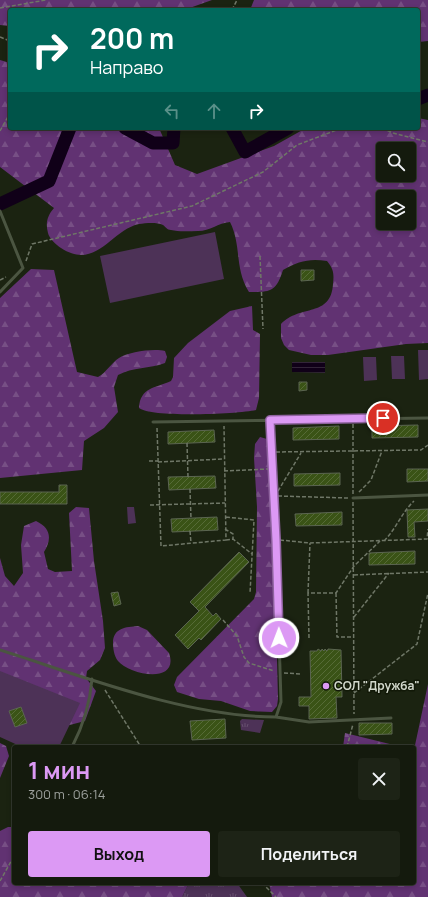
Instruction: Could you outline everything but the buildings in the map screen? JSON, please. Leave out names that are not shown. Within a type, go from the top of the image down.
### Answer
[{"type":"lane","points":[[0,211],[23,268],[0,292]]},
{"type":"lane","points":[[155,421],[428,418]]},
{"type":"lane","points":[[270,420],[275,496],[281,702],[276,717]]},
{"type":"lane","points":[[354,498],[428,495]]},
{"type":"lane","points":[[0,650],[162,700],[236,716],[276,717],[309,722],[391,718]]},
{"type":"lane","points":[[73,745],[80,732],[91,697],[92,679]]},
{"type":"path","points":[[0,8],[46,0]]},
{"type":"path","points":[[0,131],[8,117]]},
{"type":"path","points":[[23,268],[32,244],[192,206],[262,172],[297,145],[337,130]]},
{"type":"path","points":[[386,130],[428,142]]},
{"type":"path","points":[[260,256],[263,330]]},
{"type":"path","points":[[347,745],[354,720],[353,418]]},
{"type":"path","points":[[224,420],[226,540]]},
{"type":"path","points":[[155,421],[161,546],[233,539]]},
{"type":"path","points":[[187,443],[188,477]]},
{"type":"path","points":[[272,452],[421,450],[428,445]]},
{"type":"path","points":[[275,496],[354,498],[371,480],[382,451]]},
{"type":"path","points":[[275,496],[302,452]]},
{"type":"path","points":[[149,461],[224,460]]},
{"type":"path","points":[[224,471],[273,469]]},
{"type":"path","points":[[190,489],[192,519]]},
{"type":"path","points":[[384,541],[394,531],[408,506],[420,495]]},
{"type":"path","points":[[150,505],[225,503]]},
{"type":"path","points":[[225,517],[254,520],[250,593]]},
{"type":"path","points":[[225,529],[233,534],[233,539],[252,554]]},
{"type":"path","points":[[276,540],[310,543],[427,539],[428,530]]},
{"type":"path","points":[[190,531],[191,543]]},
{"type":"path","points":[[354,637],[337,637],[336,593],[354,566],[380,541]]},
{"type":"path","points":[[309,638],[308,593],[310,543]]},
{"type":"path","points":[[354,575],[428,572]]},
{"type":"path","points":[[354,617],[389,573]]},
{"type":"path","points":[[308,593],[336,593]]},
{"type":"path","points":[[354,693],[417,644],[428,593]]},
{"type":"path","points":[[224,620],[237,636],[244,657],[249,663],[280,673],[302,674]]},
{"type":"path","points":[[100,682],[140,745]]},
{"type":"path","points":[[0,881],[12,860]]},
{"type":"path","points":[[264,885],[276,897]]},
{"type":"green space","points":[[0,0],[212,0],[190,8],[8,8],[8,26],[0,25]]},
{"type":"green space","points":[[254,0],[428,0],[428,41],[420,42],[420,8],[251,8]]},
{"type":"green space","points":[[0,60],[8,62],[8,130],[160,130],[175,165],[197,174],[274,146],[302,130],[420,130],[420,118],[428,120],[428,343],[406,344],[328,355],[311,355],[289,350],[284,345],[281,338],[281,324],[297,314],[321,306],[327,302],[331,295],[333,272],[327,261],[310,260],[294,264],[283,270],[278,283],[272,289],[263,292],[249,292],[241,274],[236,240],[230,222],[202,231],[170,230],[158,223],[139,224],[129,228],[103,247],[84,255],[73,254],[59,247],[53,241],[47,229],[47,222],[50,213],[54,208],[0,167]]},
{"type":"green space","points":[[215,232],[224,279],[110,303],[100,256]]},
{"type":"green space","points":[[31,269],[54,270],[77,372],[98,377],[119,358],[141,351],[165,351],[167,357],[165,363],[124,372],[118,375],[114,387],[118,412],[104,428],[84,441],[82,470],[0,478],[0,298]]},
{"type":"green space","points":[[252,306],[253,330],[260,334],[259,398],[256,410],[214,414],[177,414],[147,411],[139,408],[142,396],[146,392],[171,381],[173,377],[174,358],[188,343],[230,311]]},
{"type":"green space","points":[[418,350],[428,350],[428,379],[419,380]]},
{"type":"green space","points":[[391,356],[404,356],[405,379],[392,379]]},
{"type":"green space","points":[[363,357],[376,357],[377,380],[364,381]]},
{"type":"green space","points":[[260,437],[267,439],[275,580],[278,699],[277,706],[272,712],[250,711],[221,701],[199,699],[177,692],[174,685],[177,677],[254,599],[256,592],[257,507],[254,458],[255,444]]},
{"type":"green space","points":[[76,507],[89,508],[105,648],[100,660],[87,671],[86,678],[96,691],[85,721],[62,727],[0,705],[0,558],[5,576],[14,586],[23,573],[21,545],[24,526],[36,521],[45,527],[49,534],[47,547],[44,552],[48,569],[55,572],[72,571],[69,513]]},
{"type":"green space","points":[[127,507],[134,507],[136,523],[128,524]]},
{"type":"green space","points":[[138,626],[147,630],[169,653],[170,663],[167,670],[161,673],[142,673],[124,666],[118,661],[113,645],[115,634],[121,629]]},
{"type":"green space","points":[[0,671],[80,703],[60,745],[18,745],[0,737]]},
{"type":"green space","points":[[428,684],[428,897],[272,897],[269,885],[416,885],[415,745]]},
{"type":"green space","points":[[242,719],[264,720],[260,733],[241,730],[240,721]]},
{"type":"green space","points":[[345,733],[394,745],[343,745]]},
{"type":"green space","points":[[0,743],[6,746],[9,756],[0,778]]},
{"type":"green space","points":[[8,827],[12,827],[12,885],[188,885],[182,897],[0,897],[0,831]]},
{"type":"green space","points":[[188,885],[238,885],[247,897],[182,897]]},
{"type":"shaded area","points":[[292,362],[325,362],[325,373],[292,372]]},
{"type":"waterway","points":[[420,98],[428,95]]},
{"type":"waterway","points":[[0,204],[49,181],[69,130]]},
{"type":"waterway","points":[[129,130],[153,143],[173,143],[174,130]]},
{"type":"waterway","points":[[233,130],[245,152],[284,130]]},
{"type":"place","name":"СОЛ \"Дружба\"","points":[[326,686]]},
{"type":"route","points":[[279,638],[270,420],[383,418]]}]
